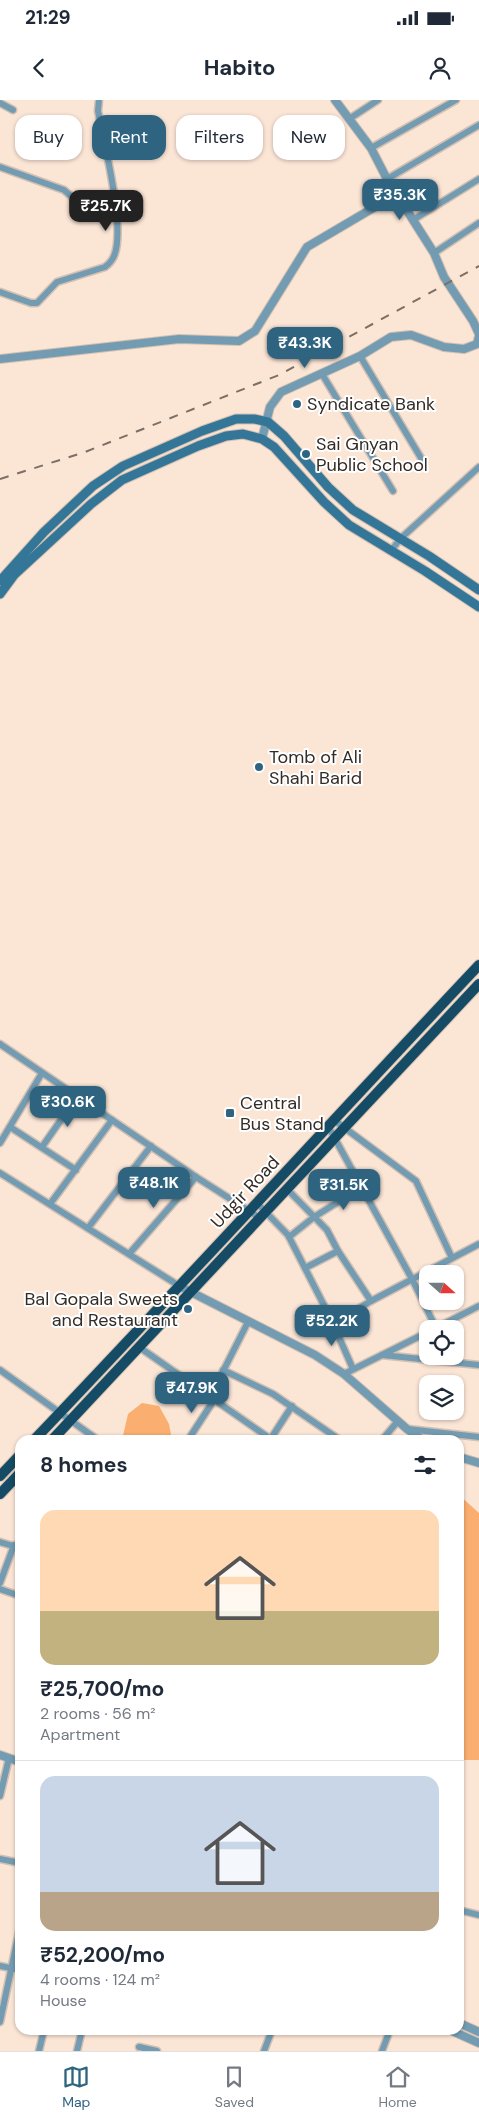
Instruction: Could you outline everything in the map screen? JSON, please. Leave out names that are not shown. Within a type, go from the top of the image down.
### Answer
[{"type":"highway","name":"Udgir Road","points":[[39,1435],[181,1287],[257,1202],[479,965]]},
{"type":"highway","name":"Udgir Road","points":[[57,1435],[479,984]]},
{"type":"highway","points":[[0,1476],[15,1460]]},
{"type":"highway","points":[[0,1494],[15,1478]]},
{"type":"main road","points":[[0,580],[58,518],[93,486],[123,466],[202,431],[236,419],[254,418],[268,422],[284,436],[328,487],[353,510],[479,590]]},
{"type":"main road","points":[[0,594],[14,575],[91,504],[122,480],[198,446],[226,436],[244,434],[262,439],[274,447],[324,502],[349,525],[426,571],[479,607]]},
{"type":"street","points":[[0,292],[37,303],[57,282],[105,268],[111,263],[116,250],[117,219],[98,111],[99,100]]},
{"type":"street","points":[[262,439],[268,422],[270,407],[281,392],[360,356],[391,337],[411,335],[444,347],[464,350],[477,344],[479,335],[444,277],[434,253],[387,179],[371,148],[335,100]]},
{"type":"street","points":[[349,119],[378,100]]},
{"type":"street","points":[[371,148],[456,100]]},
{"type":"street","points":[[0,103],[13,110]]},
{"type":"street","points":[[387,179],[479,125]]},
{"type":"street","points":[[0,167],[64,190],[86,209],[117,219]]},
{"type":"street","points":[[413,220],[479,179]]},
{"type":"street","points":[[0,359],[178,339],[239,341],[255,331],[307,247],[396,194]]},
{"type":"street","points":[[434,253],[479,223]]},
{"type":"street","points":[[360,356],[424,463]]},
{"type":"street","points":[[322,374],[393,491]]},
{"type":"street","points":[[391,551],[400,540],[479,467]]},
{"type":"street","points":[[0,1044],[196,1177],[250,1212],[263,1215]]},
{"type":"street","points":[[0,1143],[42,1073]]},
{"type":"street","points":[[42,1147],[77,1097]]},
{"type":"street","points":[[50,1204],[112,1120]]},
{"type":"street","points":[[331,1123],[344,1127],[416,1181],[452,1258]]},
{"type":"street","points":[[331,1123],[335,1137],[412,1279],[431,1320]]},
{"type":"street","points":[[10,1127],[76,1170]]},
{"type":"street","points":[[88,1228],[151,1146]]},
{"type":"street","points":[[0,1172],[181,1287],[315,1355],[344,1374],[416,1435]]},
{"type":"street","points":[[129,1254],[196,1177]]},
{"type":"street","points":[[289,1237],[314,1217],[362,1187]]},
{"type":"street","points":[[287,1188],[327,1230],[338,1251],[371,1301]]},
{"type":"street","points":[[257,1202],[263,1215],[289,1237],[330,1317],[353,1369]]},
{"type":"street","points":[[330,1317],[341,1319],[479,1244]]},
{"type":"street","points":[[305,1268],[338,1251]]},
{"type":"street","points":[[451,1320],[479,1306]]},
{"type":"street","points":[[191,1435],[212,1399],[248,1322]]},
{"type":"street","points":[[344,1374],[419,1336]]},
{"type":"street","points":[[139,1348],[264,1435]]},
{"type":"street","points":[[382,1355],[479,1365]]},
{"type":"street","points":[[0,1370],[91,1435]]},
{"type":"street","points":[[224,1370],[273,1394],[333,1435]]},
{"type":"street","points":[[274,1435],[292,1406]]},
{"type":"street","points":[[386,1435],[398,1421]]},
{"type":"street","points":[[407,1429],[461,1435]]},
{"type":"street","points":[[464,1435],[479,1437]]},
{"type":"street","points":[[464,1458],[479,1463]]},
{"type":"street","points":[[0,1542],[15,1546]]},
{"type":"street","points":[[0,1582],[15,1550]]},
{"type":"street","points":[[0,1589],[15,1594]]},
{"type":"street","points":[[0,1755],[15,1760]]},
{"type":"street","points":[[0,1796],[9,1758]]},
{"type":"street","points":[[0,1859],[15,1863]]},
{"type":"street","points":[[464,1911],[479,1915]]},
{"type":"street","points":[[0,2022],[15,1953]]},
{"type":"street","points":[[0,1966],[15,1969]]},
{"type":"street","points":[[464,2025],[479,2032]]},
{"type":"street","points":[[39,2051],[43,2035]]},
{"type":"street","points":[[77,2051],[81,2035]]},
{"type":"street","points":[[264,2051],[270,2035]]},
{"type":"street","points":[[382,2051],[388,2035]]},
{"type":"street","points":[[461,2035],[479,2043]]},
{"type":"street","points":[[139,2047],[158,2051]]},
{"type":"shaded area","points":[[142,1403],[159,1406],[169,1424],[171,1435],[123,1435],[128,1414]]},
{"type":"shaded area","points":[[464,1500],[479,1513],[479,1760],[464,1760]]},
{"type":"railway","points":[[0,479],[85,452],[279,375],[479,266]]},
{"type":"place","name":"Syndicate Bank","points":[[297,404]]},
{"type":"place","name":"Sai Gnyan Public School","points":[[306,454]]},
{"type":"place","name":"Tomb of Ali Shahi Barid","points":[[259,767]]},
{"type":"place","name":"Central Bus Stand","points":[[230,1113]]},
{"type":"place","name":"Bal Gopala Sweets and Restaurant","points":[[188,1309]]}]
